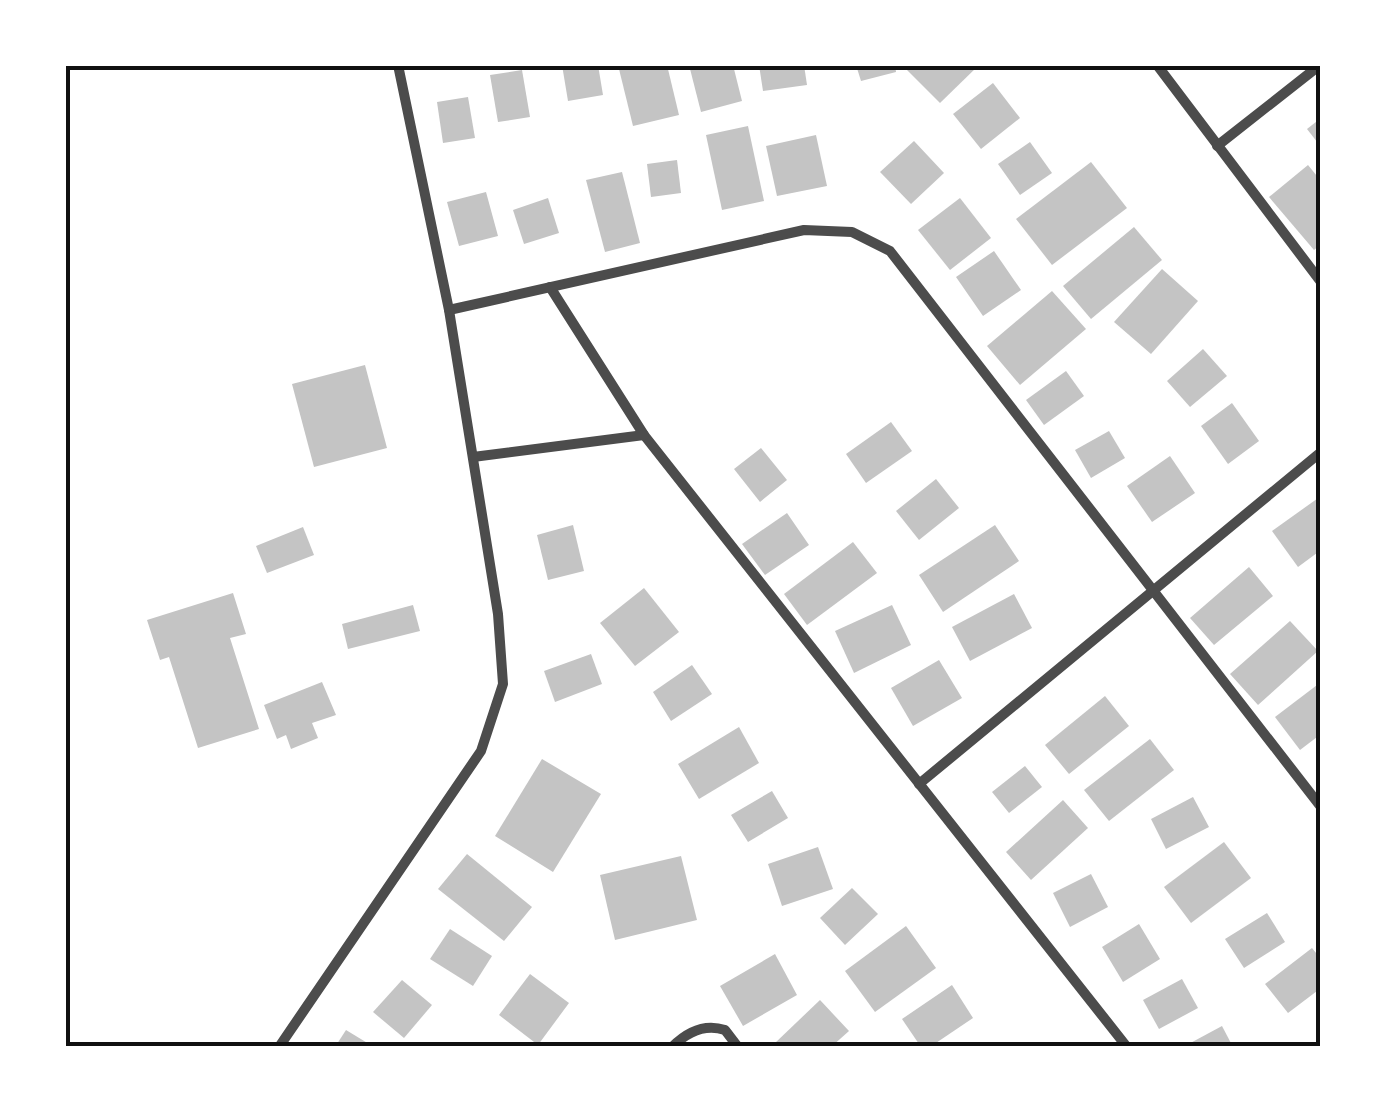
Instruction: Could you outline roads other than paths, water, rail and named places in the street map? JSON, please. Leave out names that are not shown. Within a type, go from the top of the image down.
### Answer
[{"type":"street","points":[[279,1047],[481,751],[502,684],[498,614],[448,310],[398,65]]},
{"type":"street","points":[[1158,65],[1321,282]]},
{"type":"street","points":[[1217,146],[1320,65]]},
{"type":"street","points":[[448,310],[804,230],[852,232],[890,251],[1321,807]]},
{"type":"street","points":[[550,286],[644,435],[1127,1047]]},
{"type":"street","points":[[472,458],[644,435]]},
{"type":"street","points":[[919,784],[1321,452]]},
{"type":"street","points":[[672,1047],[687,1034],[706,1026],[724,1030],[738,1047]]}]
